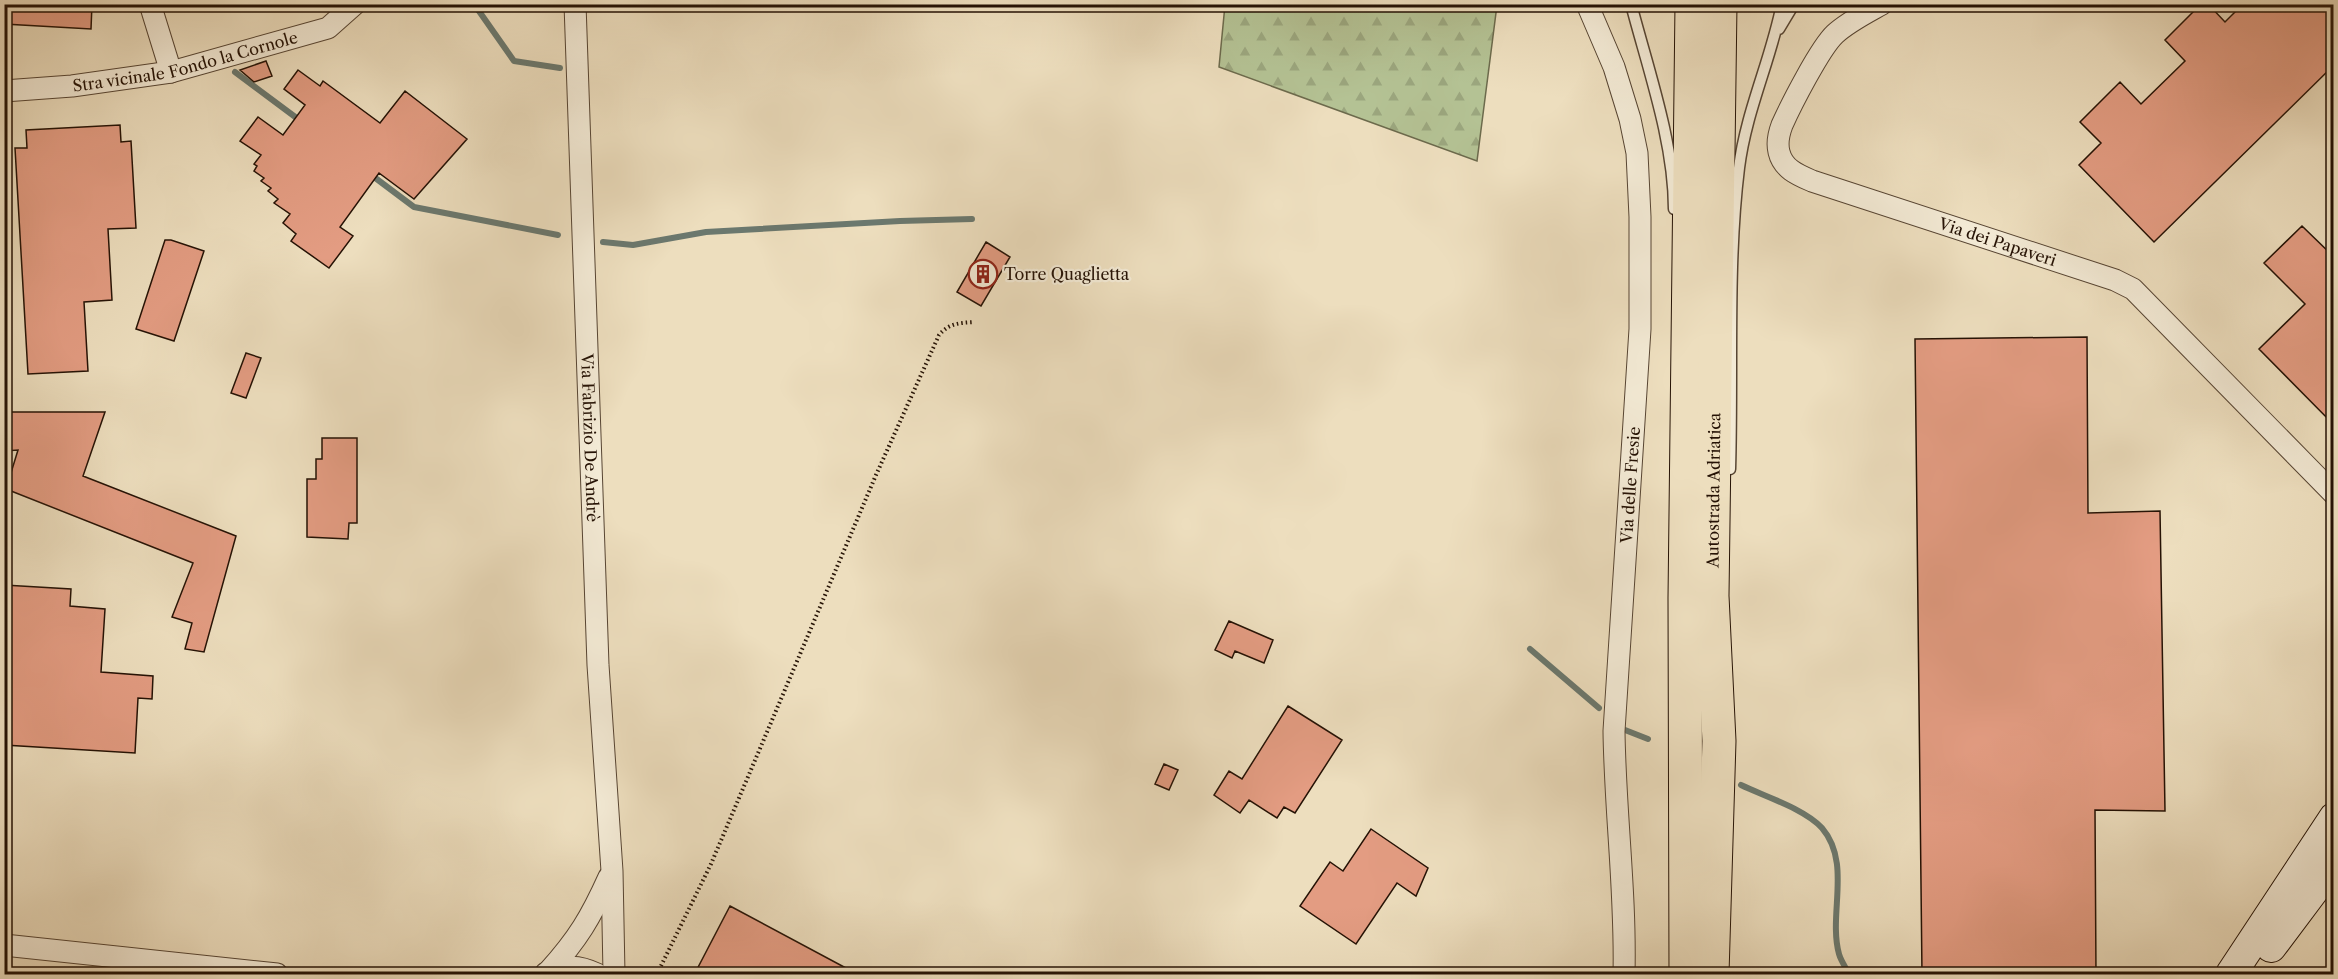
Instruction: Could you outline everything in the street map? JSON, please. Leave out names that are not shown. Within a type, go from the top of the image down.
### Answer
[{"type":"highway","name":"Autostrada Adriatica","points":[[1692,4],[1698,597],[1719,741],[1712,975]]},
{"type":"highway","name":"Autostrada Adriatica","points":[[1686,975],[1720,4]]},
{"type":"main road","points":[[2231,975],[2334,818]]},
{"type":"main road","points":[[2253,975],[2271,946],[2334,863]]},
{"type":"street","points":[[150,4],[171,72]]},
{"type":"street","name":"Stra vicinale Fondo la Cornole","points":[[4,91],[72,86],[171,72],[328,28],[355,4]]},
{"type":"street","name":"Via Fabrizio De Andrè","points":[[575,4],[598,665],[612,871],[614,975]]},
{"type":"street","name":"Via delle Fresie","points":[[1587,4],[1614,67],[1630,118],[1637,153],[1641,217],[1640,329],[1614,731],[1615,789],[1625,945],[1624,975]]},
{"type":"street","name":"Via dei Papaveri","points":[[1882,4],[1847,25],[1824,46],[1781,127],[1779,154],[1786,166],[1793,173],[1812,181],[2115,280],[2133,289],[2334,494]]},
{"type":"street","points":[[546,973],[570,948],[589,921],[612,871]]},
{"type":"street","points":[[4,945],[277,975]]},
{"type":"street","points":[[546,973],[572,966],[587,969],[597,975]]},
{"type":"lane","points":[[1631,4],[1664,136],[1674,199],[1673,222]]},
{"type":"lane","points":[[1776,34],[1782,4]]},
{"type":"lane","points":[[1730,481],[1734,218],[1739,165],[1749,118],[1765,62],[1776,34],[1794,4]]},
{"type":"lane","points":[[1674,531],[1698,597]]},
{"type":"lane","points":[[1698,597],[1724,544]]},
{"type":"path","points":[[657,975],[711,864],[876,475],[939,335],[944,328],[957,323],[974,322]]},
{"type":"green space","points":[[1225,5],[1497,5],[1477,161],[1219,67]]},
{"type":"building","points":[[4,4],[92,4],[91,29],[4,24]]},
{"type":"building","points":[[2201,4],[2208,4],[2225,22],[2243,4],[2334,4],[2334,65],[2154,242],[2079,165],[2101,143],[2080,122],[2120,82],[2141,104],[2185,61],[2165,40]]},
{"type":"building","points":[[266,61],[272,76],[254,82],[240,70]]},
{"type":"building","points":[[298,70],[320,86],[323,81],[380,123],[405,91],[467,139],[414,199],[379,173],[340,227],[353,236],[329,268],[291,241],[296,234],[283,223],[290,214],[274,203],[278,199],[268,191],[271,188],[261,181],[264,178],[254,171],[257,166],[254,164],[261,155],[240,141],[258,117],[283,135],[305,105],[284,89]]},
{"type":"building","points":[[120,125],[121,142],[131,141],[136,228],[108,229],[112,300],[84,302],[88,371],[28,374],[15,148],[27,148],[26,130]]},
{"type":"building","points":[[2302,226],[2334,257],[2334,425],[2259,349],[2305,304],[2264,263]]},
{"type":"building","points":[[165,240],[204,251],[174,341],[136,329]]},
{"type":"building","name":"Torre Quaglietta","points":[[986,242],[1010,257],[981,306],[957,292]]},
{"type":"building","points":[[2087,337],[2088,513],[2160,511],[2165,811],[2095,810],[2096,975],[1922,975],[1915,339]]},
{"type":"building","points":[[246,353],[261,358],[246,398],[231,393]]},
{"type":"building","points":[[4,412],[105,412],[83,476],[236,536],[204,652],[185,649],[192,623],[172,617],[193,563],[6,489],[18,450],[4,451]]},
{"type":"building","points":[[322,438],[357,438],[357,523],[349,523],[348,539],[307,537],[307,479],[316,479],[316,459],[322,459]]},
{"type":"building","points":[[4,585],[71,589],[70,606],[105,609],[101,672],[153,676],[152,699],[138,698],[135,753],[4,745]]},
{"type":"building","points":[[1229,621],[1273,640],[1264,663],[1235,651],[1232,658],[1215,650]]},
{"type":"building","points":[[1288,706],[1342,740],[1295,813],[1284,807],[1277,818],[1249,800],[1240,813],[1214,795],[1229,771],[1242,779]]},
{"type":"building","points":[[1164,764],[1178,770],[1169,790],[1155,784]]},
{"type":"building","points":[[1371,829],[1428,868],[1416,896],[1397,883],[1356,944],[1300,906],[1330,862],[1343,871]]},
{"type":"building","points":[[730,906],[859,975],[694,975]]},
{"type":"waterway","points":[[474,4],[514,61],[560,68]]},
{"type":"waterway","points":[[235,72],[302,122]]},
{"type":"waterway","points":[[370,174],[414,207],[558,235]]},
{"type":"waterway","points":[[603,242],[633,245],[706,232],[972,219]]},
{"type":"waterway","points":[[1530,649],[1599,708]]},
{"type":"waterway","points":[[1625,730],[1648,739]]},
{"type":"waterway","points":[[1741,785],[1815,821],[1831,842],[1838,873],[1836,939],[1840,957],[1849,974]]},
{"type":"place","name":"Torre Quaglietta","points":[[983,274]]}]
